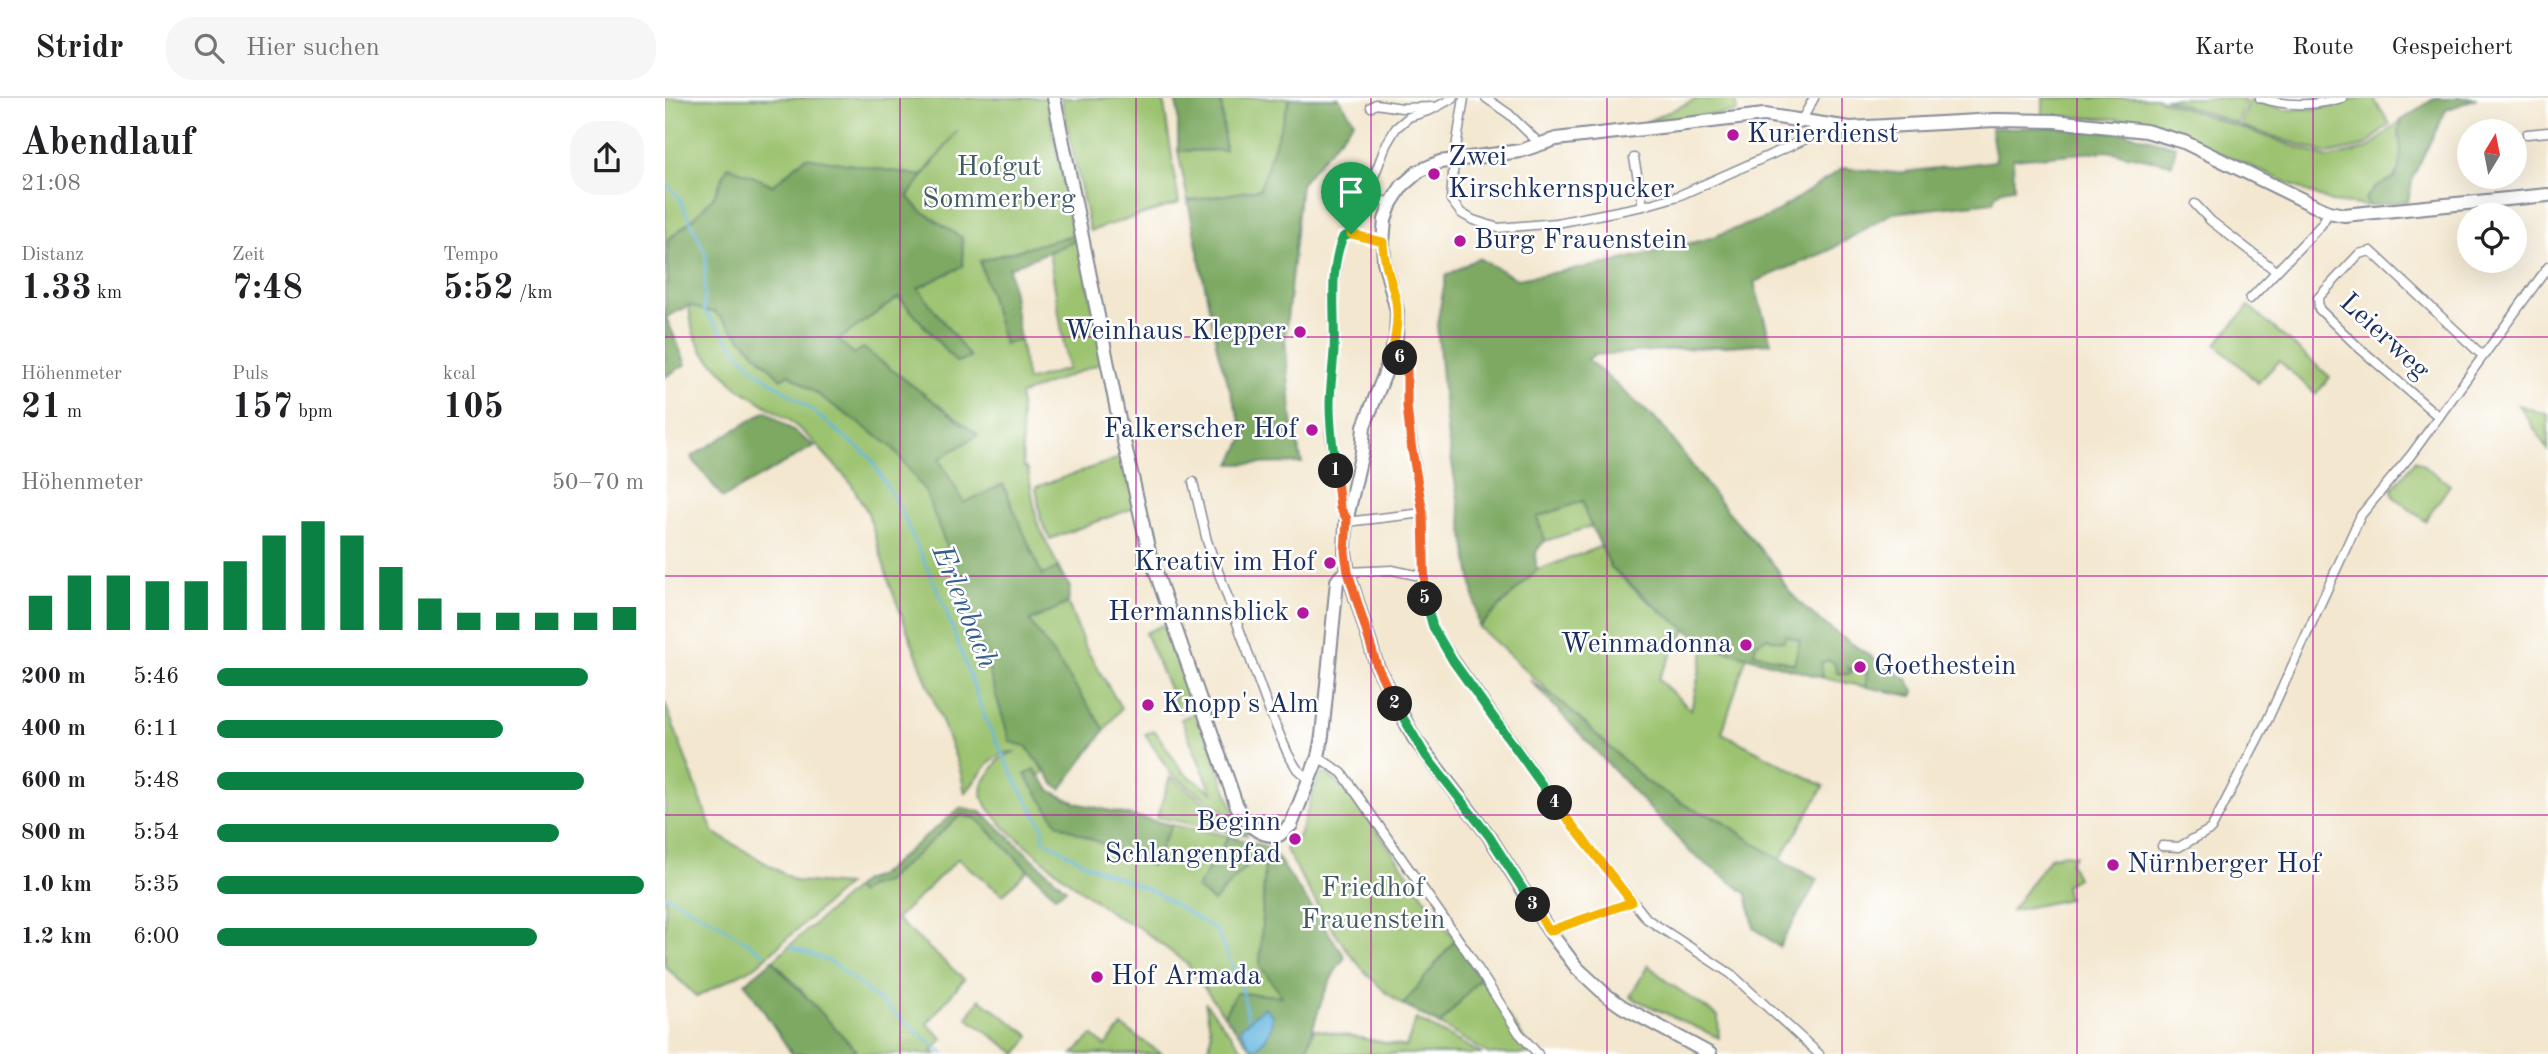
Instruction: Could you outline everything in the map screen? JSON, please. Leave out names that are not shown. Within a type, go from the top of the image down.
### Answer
[{"type":"main road","points":[[1054,98],[1146,540],[1236,804],[1251,827],[1265,834],[1279,835],[1291,825],[1318,757],[1337,581],[1348,572]]},
{"type":"main road","points":[[1710,1054],[1623,1007],[1577,968],[1549,931],[1489,836],[1414,738],[1377,666],[1348,572],[1345,552],[1346,520],[1360,461],[1364,426],[1391,356],[1397,329],[1397,311],[1384,261],[1383,242],[1385,220],[1391,203],[1402,186],[1419,171],[1440,162],[1520,151],[1570,137],[1764,115],[1863,129],[1995,120],[2055,121],[2146,131],[2184,142],[2329,212],[2344,215],[2548,195]]},
{"type":"street","points":[[1391,203],[1373,196],[1370,192],[1385,145],[1402,122],[1453,98]]},
{"type":"street","points":[[1464,98],[1451,200],[1461,213],[1473,220],[1509,229],[1557,223],[1643,206],[1678,196],[1806,139],[1810,136],[1808,123],[1814,98]]},
{"type":"street","points":[[1486,98],[1509,114],[1540,144]]},
{"type":"street","points":[[2260,98],[2296,104],[2342,98]]},
{"type":"street","points":[[1371,107],[1376,104],[1402,108],[1437,107]]},
{"type":"street","points":[[2527,134],[2548,132]]},
{"type":"street","points":[[1634,158],[1643,206]]},
{"type":"street","points":[[2195,204],[2211,221],[2276,271]]},
{"type":"street","points":[[2250,299],[2321,225],[2329,212]]},
{"type":"street","points":[[1383,242],[1348,234],[1343,237],[1338,252],[1333,298],[1334,350],[1330,424],[1340,508],[1346,520],[1423,513]]},
{"type":"street","name":"Leierweg","points":[[2439,417],[2319,309],[2318,298],[2359,254],[2371,251],[2483,356]]},
{"type":"street","points":[[2162,846],[2179,847],[2211,829],[2266,721],[2352,530],[2361,515],[2411,455],[2548,267]]},
{"type":"street","points":[[1391,356],[1400,358],[1407,366],[1409,431],[1423,513],[1426,605],[1433,627],[1453,661],[1569,821],[1647,919],[1731,974],[1819,1054]]},
{"type":"street","points":[[1193,482],[1207,541],[1269,710],[1288,754],[1297,769],[1309,780]]},
{"type":"street","points":[[1348,572],[1392,570],[1425,577]]},
{"type":"street","points":[[1318,757],[1342,773],[1468,953],[1518,1033],[1538,1054]]},
{"type":"street","points":[[1549,931],[1632,902]]},
{"type":"green space","name":"Hofgut Sommerberg","points":[[665,98],[1047,98],[1073,235],[980,261],[1004,344],[1020,340],[1027,381],[1068,369],[1049,252],[1079,239],[1104,362],[1020,395],[1023,466],[1028,470],[1037,522],[1068,588],[1068,603],[1084,645],[1121,708],[1105,730],[1101,726],[1040,776],[1034,769],[1026,774],[1151,866],[1172,825],[1229,836],[1197,888],[1255,857],[1265,861],[1260,966],[1283,996],[1237,993],[1224,1015],[1187,964],[1140,928],[1117,917],[1004,827],[982,796],[983,783],[999,759],[1014,752],[998,755],[992,760],[965,793],[960,769],[890,585],[868,513],[850,482],[811,439],[789,420],[737,387],[702,351],[693,332],[676,233],[668,240],[668,283],[665,285]],"holes":[[[962,237],[963,266],[918,288],[969,358],[956,362],[899,297],[838,340]]]},
{"type":"green space","points":[[1061,98],[1163,98],[1179,203],[1090,231]]},
{"type":"green space","points":[[1175,98],[1221,98],[1225,150],[1178,151],[1178,112]]},
{"type":"green space","points":[[1221,98],[1290,98],[1260,189],[1188,201],[1178,151],[1225,150]]},
{"type":"green space","points":[[1290,98],[1339,98],[1354,121],[1301,184],[1285,339],[1292,421],[1302,463],[1231,464],[1245,436],[1218,352],[1188,201],[1260,189]]},
{"type":"green space","points":[[1699,98],[1735,98],[1737,112],[1646,122]]},
{"type":"green space","points":[[2043,98],[2156,98],[2328,158],[2367,149],[2402,120],[2400,166],[2392,179],[2371,192],[2366,199],[2369,206],[2331,202],[2174,133],[2119,119],[2043,116]]},
{"type":"green space","points":[[2164,98],[2241,98],[2245,102],[2238,124]]},
{"type":"green space","points":[[2357,98],[2373,98],[2390,124],[2365,146],[2328,154],[2241,126],[2249,100],[2287,110],[2333,107]]},
{"type":"green space","points":[[2435,98],[2477,98],[2446,110],[2413,177],[2408,201],[2369,206],[2365,199],[2377,186],[2394,178],[2399,168],[2399,130],[2402,120]]},
{"type":"green space","points":[[2055,127],[2126,133],[2176,146],[2172,164],[2107,151],[2013,159],[2014,188],[2000,191],[1993,202],[1892,213],[1828,251],[1754,282],[1771,343],[1593,355],[1588,360],[1661,424],[1715,496],[1778,570],[1797,600],[1854,646],[1908,680],[1914,692],[1912,696],[1866,687],[1867,669],[1864,663],[1857,660],[1853,669],[1848,668],[1852,672],[1848,674],[1837,673],[1834,662],[1828,660],[1821,663],[1823,678],[1720,649],[1697,637],[1662,612],[1611,567],[1586,515],[1583,501],[1537,517],[1545,541],[1536,554],[1537,570],[1479,627],[1447,432],[1437,324],[1446,276],[1478,258],[1517,279],[1610,263],[1707,239],[1770,216],[1843,168],[1896,173],[1996,161],[1991,128]],"holes":[[[1786,635],[1800,640],[1794,664],[1754,653],[1756,644],[1768,637],[1771,640],[1784,641]]]},
{"type":"green space","points":[[958,130],[908,196],[919,209],[962,238],[963,266],[918,288],[970,357],[956,362],[899,297],[838,340],[854,354],[863,348],[978,435],[939,459],[964,503],[1003,484],[1042,575],[1057,568],[1070,587],[1068,603],[1030,621],[1105,730],[1061,789],[1055,785],[1026,746],[1010,742],[969,605],[925,491],[892,447],[789,374],[781,379],[715,312],[690,305],[666,317],[686,364],[665,377],[665,285],[668,282],[668,240],[714,196],[728,166],[773,185],[806,157],[922,176]]},
{"type":"green space","points":[[1073,235],[1079,239],[1009,268],[1020,340],[1004,344],[980,261]]},
{"type":"green space","points":[[2249,306],[2330,377],[2316,394],[2279,361],[2258,383],[2216,344]]},
{"type":"green space","points":[[2519,405],[2548,415],[2548,450]]},
{"type":"green space","points":[[766,411],[814,446],[723,498],[691,457]]},
{"type":"green space","points":[[1125,456],[1136,507],[1050,539],[1041,520],[1036,487]]},
{"type":"green space","points":[[2416,460],[2450,485],[2425,521],[2394,497],[2392,489]]},
{"type":"green space","points":[[1583,501],[1592,526],[1545,541],[1537,517]]},
{"type":"green space","points":[[1602,546],[1611,567],[1640,595],[1686,629],[1658,679],[1691,710],[1706,642],[1720,649],[1747,655],[1722,733],[1824,786],[1780,860],[1717,818],[1692,809],[1647,782],[1479,627],[1537,570]]},
{"type":"green space","points":[[1169,622],[1197,704],[1179,712],[1145,633]]},
{"type":"green space","points":[[1785,635],[1800,640],[1795,664],[1753,653],[1756,644],[1768,637],[1783,641]]},
{"type":"green space","points":[[1828,660],[1834,662],[1837,673],[1848,674],[1848,668],[1856,660],[1864,663],[1867,669],[1866,687],[1823,678],[1821,663]]},
{"type":"green space","points":[[1530,680],[1566,706],[1647,782],[1692,809],[1717,818],[1780,860],[1818,880],[1779,947],[1754,928],[1747,894],[1691,853]]},
{"type":"green space","points":[[665,703],[713,832],[796,881],[847,885],[756,966],[697,997],[665,966]]},
{"type":"green space","points":[[1199,711],[1235,815],[1233,818],[1171,774],[1145,734],[1155,731],[1183,772],[1212,792],[1181,719]]},
{"type":"green space","points":[[1034,769],[1051,791],[1076,803],[1172,825],[1151,866],[1058,824],[1025,775]]},
{"type":"green space","name":"Friedhof Frauenstein","points":[[1326,773],[1371,822],[1455,940],[1403,1005],[1366,973],[1350,954],[1335,934],[1285,848],[1299,835],[1317,781]]},
{"type":"green space","points":[[1170,777],[1247,833],[1247,835],[1157,817]]},
{"type":"green space","points":[[960,808],[980,811],[1066,889],[1055,896],[976,818],[961,815],[885,882],[867,887],[859,894],[854,889],[863,881],[878,876]]},
{"type":"green space","points":[[960,815],[976,818],[1028,870],[1003,895],[958,859],[896,919],[964,979],[927,1024],[943,1039],[932,1050],[937,1054],[849,1054],[855,1050],[773,960],[854,889],[859,894],[867,887],[885,882]]},
{"type":"green space","points":[[1229,836],[1264,846],[1277,857],[1345,957],[1326,991],[1305,1054],[1256,1054],[1224,1015],[1236,993],[1282,996],[1260,966],[1265,861],[1255,857],[1213,902],[1197,888]]},
{"type":"green space","points":[[2075,855],[2070,862],[2077,878],[2065,885],[2068,899],[2011,911],[2050,857]]},
{"type":"green space","points":[[1455,940],[1480,978],[1440,1025],[1403,1005]]},
{"type":"green space","points":[[773,960],[856,1050],[849,1054],[792,1054],[745,983]]},
{"type":"green space","points":[[1648,965],[1669,983],[1718,1016],[1719,1038],[1630,997]]},
{"type":"green space","points":[[1480,978],[1535,1054],[1489,1054],[1440,1025]]},
{"type":"green space","points":[[980,999],[1030,1036],[1017,1054],[967,1018]]},
{"type":"green space","points":[[1205,1002],[1246,1054],[1209,1054],[1211,1033]]},
{"type":"green space","points":[[1416,1019],[1482,1054],[1305,1054],[1314,1029],[1406,1047]]},
{"type":"green space","points":[[1122,1026],[1162,1054],[1073,1054],[1092,1035],[1105,1046]]},
{"type":"water","points":[[1264,1007],[1272,1015],[1270,1029],[1267,1037],[1257,1047],[1250,1047],[1240,1028]]},
{"type":"waterway","name":"Erlenbach","points":[[665,182],[679,197],[706,255],[704,311],[753,369],[805,405],[870,457],[899,507],[942,600],[987,723],[1044,829],[1043,839],[1086,864],[1156,893],[1216,930],[1242,988],[1248,1019]]},
{"type":"waterway","points":[[665,895],[716,922],[763,953]]},
{"type":"waterway","name":"Erlenbach","points":[[792,947],[833,963],[944,1054]]},
{"type":"place","name":"Kurierdienst","points":[[1733,135]]},
{"type":"place","name":"Zwei Kirschkernspucker","points":[[1434,174]]},
{"type":"place","name":"Burg Frauenstein","points":[[1460,241]]},
{"type":"place","name":"Weinhaus Klepper","points":[[1300,332]]},
{"type":"place","name":"Falkerscher Hof","points":[[1312,430]]},
{"type":"place","name":"Kreativ im Hof","points":[[1330,563]]},
{"type":"place","name":"Hermannsblick","points":[[1303,613]]},
{"type":"place","name":"Weinmadonna","points":[[1746,645]]},
{"type":"place","name":"Goethestein","points":[[1860,667]]},
{"type":"place","name":"Knopp's Alm","points":[[1148,705]]},
{"type":"place","name":"Beginn Schlangenpfad","points":[[1295,839]]},
{"type":"place","name":"Nürnberger Hof","points":[[2113,865]]},
{"type":"place","name":"Hof Armada","points":[[1097,977]]},
{"type":"route","points":[[1351,234],[1383,242],[1384,261],[1396,302],[1398,320],[1391,356],[1400,358],[1407,366],[1411,444],[1423,513],[1426,605],[1433,627],[1453,661],[1524,760],[1632,902],[1579,922],[1549,931],[1489,836],[1414,738],[1371,651],[1348,572],[1345,552],[1347,519],[1340,508],[1331,434],[1333,298],[1339,245],[1343,237],[1351,234]]}]
